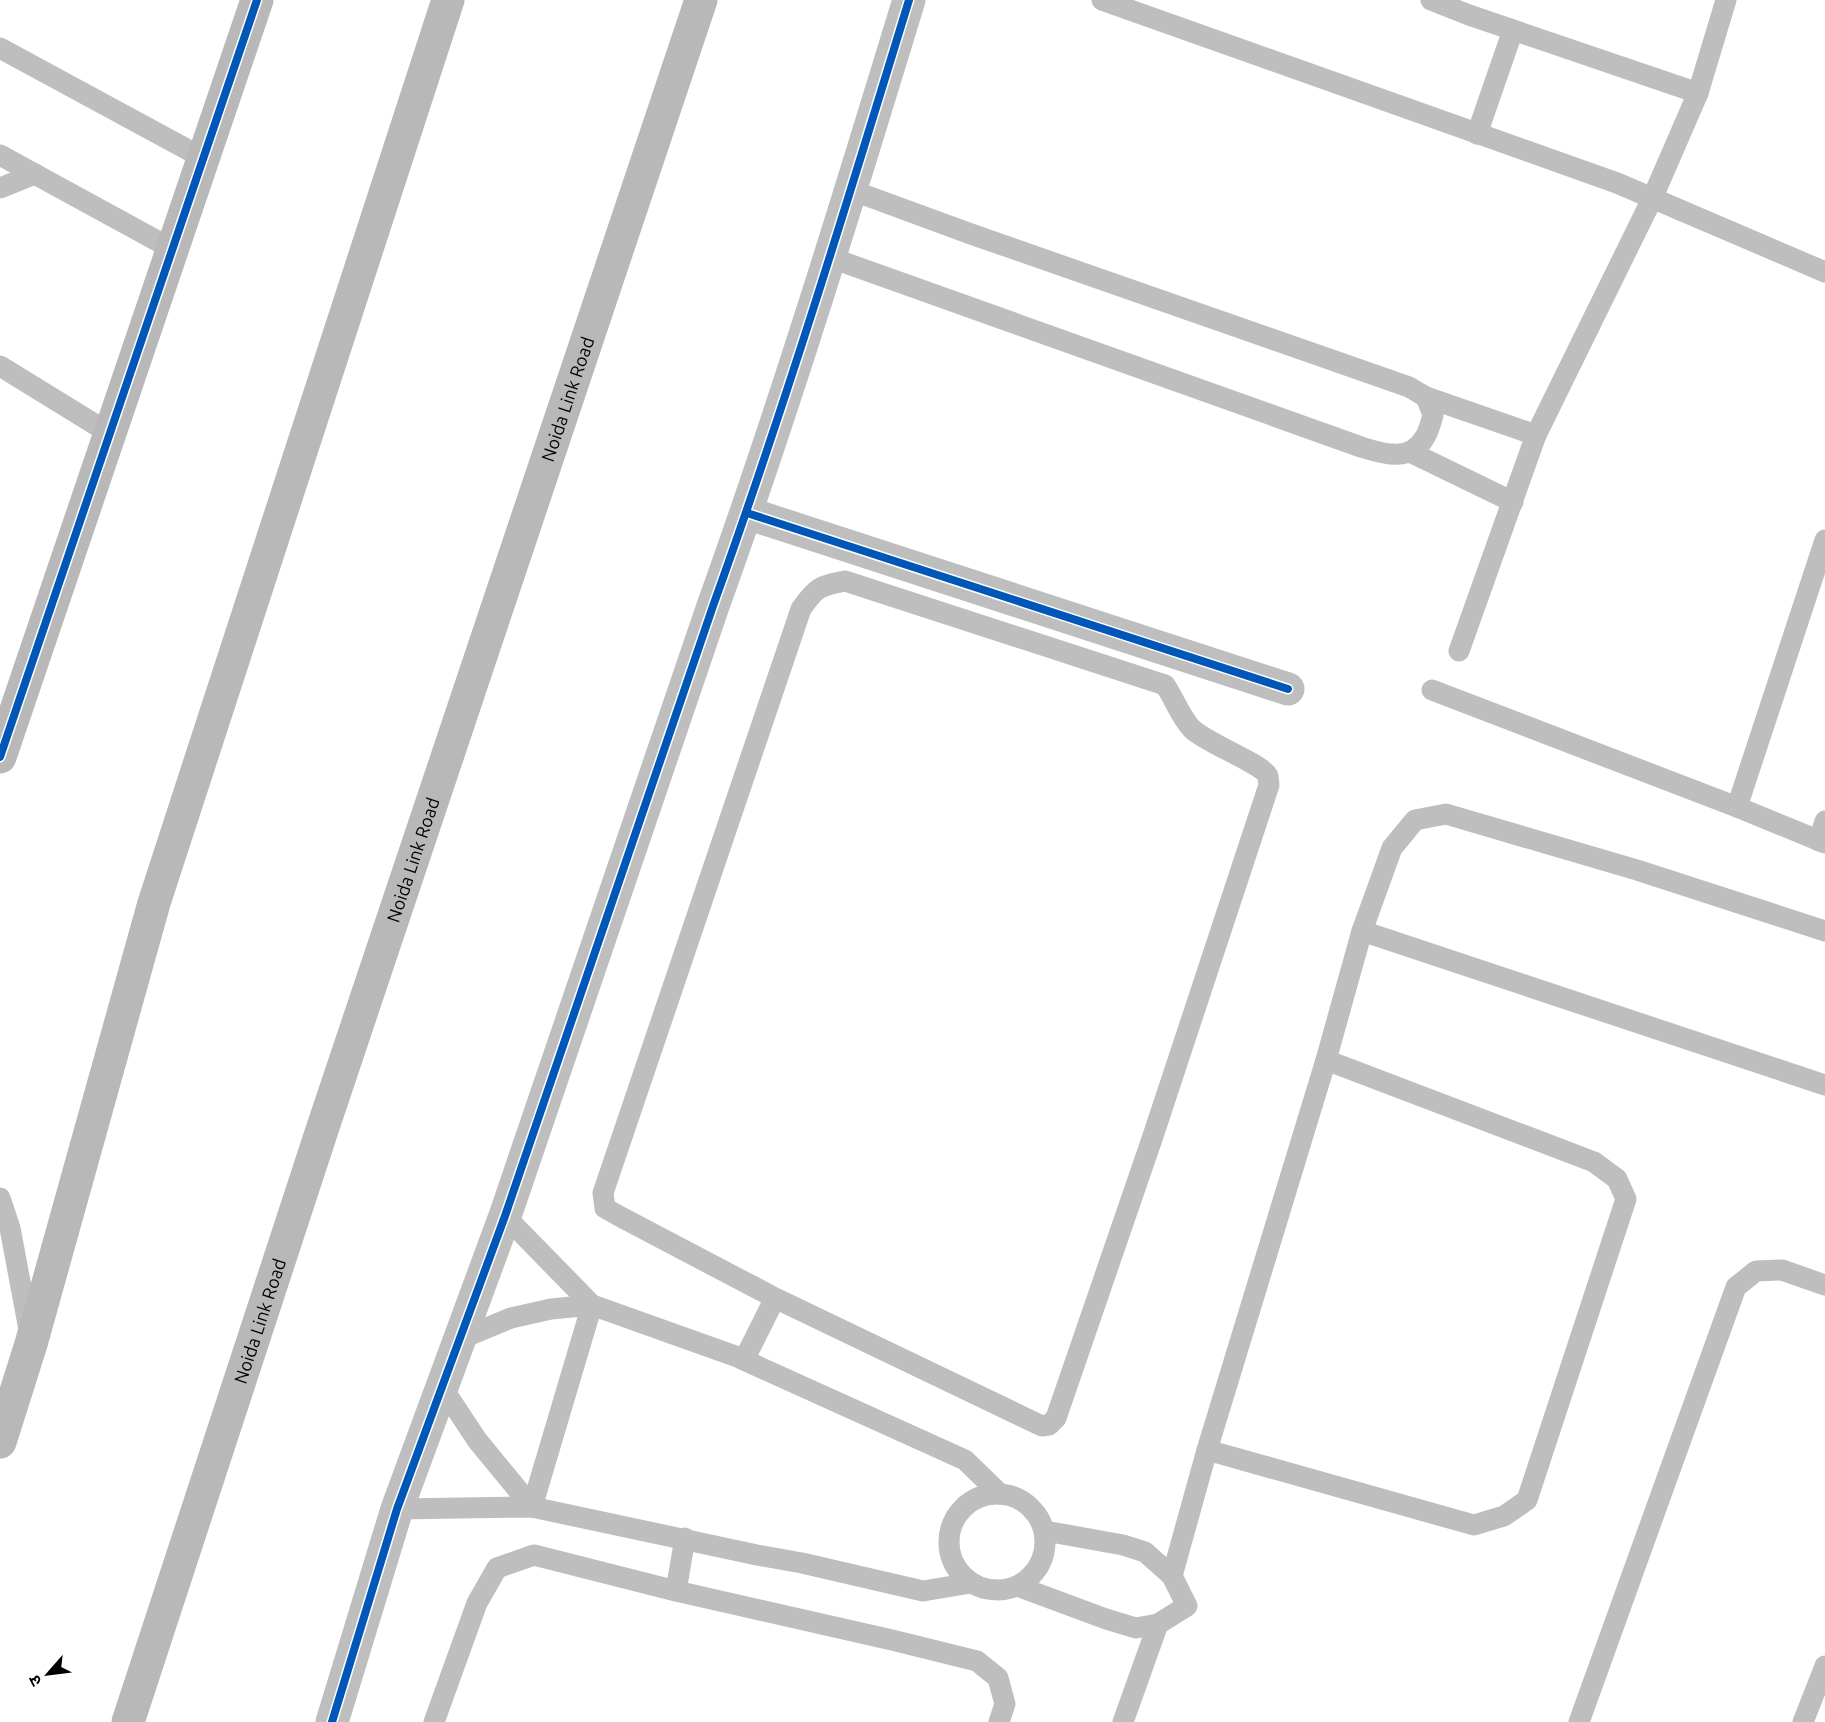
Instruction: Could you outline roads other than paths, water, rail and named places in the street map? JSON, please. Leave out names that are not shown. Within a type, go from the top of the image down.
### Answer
[{"type":"main road","points":[[0,757],[257,0]]},
{"type":"main road","points":[[0,1442],[31,1344],[154,903],[448,0]]},
{"type":"main road","name":"Noida Link Road","points":[[128,1722],[322,1130],[702,0]]},
{"type":"street","points":[[332,1722],[397,1509],[506,1216],[713,606],[747,513],[851,190],[909,0]]},
{"type":"street","points":[[747,513],[1288,689]]},
{"type":"lane","points":[[1102,0],[1141,7],[1477,134],[1617,183],[1825,272]]},
{"type":"lane","points":[[1431,0],[1698,93]]},
{"type":"lane","points":[[1459,651],[1536,435],[1652,199],[1698,93],[1726,0]]},
{"type":"lane","points":[[1477,134],[1513,30]]},
{"type":"lane","points":[[0,48],[203,158]]},
{"type":"lane","points":[[0,155],[172,249]]},
{"type":"lane","points":[[0,188],[35,174]]},
{"type":"lane","points":[[851,190],[1409,387],[1426,397],[1536,435]]},
{"type":"lane","points":[[829,257],[1390,456],[1410,452],[1425,438],[1433,415],[1426,397]]},
{"type":"lane","points":[[0,366],[109,433]]},
{"type":"lane","points":[[1410,452],[1513,501]]},
{"type":"lane","points":[[1737,807],[1825,540]]},
{"type":"lane","points":[[845,581],[1165,685],[1174,698],[1181,716],[1194,730],[1219,747],[1260,768],[1268,777],[1269,785],[1154,1136],[1056,1418],[1049,1425],[1042,1426],[775,1298],[605,1208],[603,1193],[801,609],[812,593],[824,585],[845,581]]},
{"type":"lane","points":[[1432,690],[1737,807],[1823,835]]},
{"type":"lane","points":[[1172,1576],[1207,1450],[1326,1060],[1362,931],[1392,848],[1415,820],[1446,814],[1636,870],[1825,931]]},
{"type":"lane","points":[[1362,931],[1825,1085]]},
{"type":"lane","points":[[1207,1450],[1474,1525],[1504,1516],[1527,1500],[1626,1199],[1617,1179],[1594,1162],[1326,1060]]},
{"type":"lane","points":[[0,1198],[10,1228],[31,1344]]},
{"type":"lane","points":[[506,1216],[592,1305]]},
{"type":"lane","points":[[1579,1722],[1737,1287],[1756,1271],[1782,1270],[1825,1285]]},
{"type":"lane","points":[[744,1360],[775,1298]]},
{"type":"lane","points":[[532,1507],[592,1305]]},
{"type":"lane","points":[[460,1339],[511,1318],[551,1309],[592,1305],[744,1360],[964,1460],[1000,1494]]},
{"type":"lane","points":[[442,1387],[477,1440],[532,1507]]},
{"type":"lane","points":[[1000,1494],[1015,1498],[1029,1506],[1046,1531],[1045,1549],[1040,1564],[1030,1577],[1017,1586],[1002,1590],[986,1589],[971,1583],[960,1572],[952,1558],[949,1542],[951,1527],[959,1512],[971,1502],[985,1496],[1000,1494]]},
{"type":"lane","points":[[397,1509],[532,1507],[923,1591],[971,1583]]},
{"type":"lane","points":[[1017,1586],[1136,1628],[1158,1624],[1187,1606],[1172,1576],[1145,1552],[1123,1545],[1046,1531]]},
{"type":"lane","points":[[676,1591],[684,1538]]},
{"type":"lane","points":[[434,1722],[477,1603],[497,1568],[534,1555],[676,1591],[977,1661],[998,1678],[1005,1704],[999,1722]]},
{"type":"lane","points":[[1123,1722],[1158,1624]]},
{"type":"lane","points":[[1803,1722],[1825,1666]]}]
